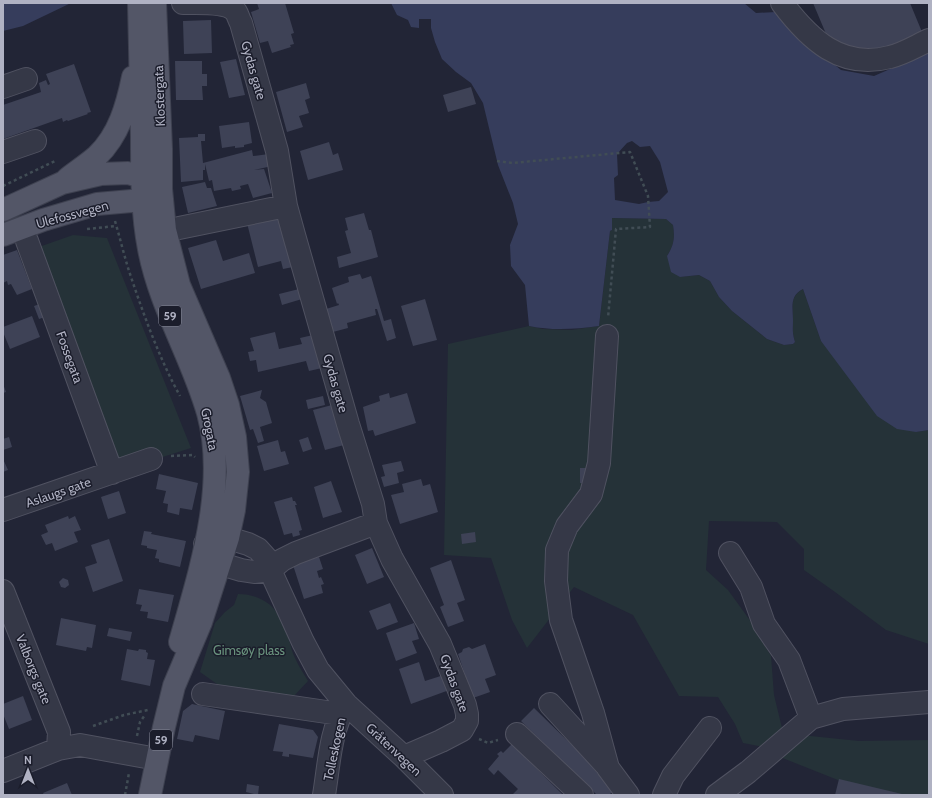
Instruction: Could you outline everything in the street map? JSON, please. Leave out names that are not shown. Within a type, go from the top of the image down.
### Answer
[{"type":"main road","name":"Klostergata","points":[[139,3],[142,177]]},
{"type":"main road","name":"Klostergata","points":[[152,194],[161,149],[155,3]]},
{"type":"main road","points":[[62,183],[96,157],[112,138],[122,119],[126,106],[140,41]]},
{"type":"main road","name":"Ulefossvegen","points":[[3,210],[62,183],[101,174],[114,173],[128,173],[142,177]]},
{"type":"main road","name":"Grogata","points":[[142,177],[152,194],[165,230],[179,285],[219,378],[233,424],[238,472],[234,510],[221,564],[201,622],[174,686]]},
{"type":"main road","name":"Grogata","points":[[150,795],[174,686],[178,649],[205,544],[215,488],[215,452],[208,413],[159,290],[149,250],[152,194]]},
{"type":"main road","name":"Ulefossvegen","points":[[3,235],[43,220],[97,204],[152,194]]},
{"type":"street","name":"Gydas gate","points":[[183,3],[227,6],[235,11],[243,30],[277,151],[286,206],[348,424],[373,504],[376,522],[392,559],[432,628],[465,705],[467,721],[462,730],[404,757]]},
{"type":"street","points":[[782,3],[798,23],[814,38],[834,53],[855,60],[871,60],[890,57],[929,40]]},
{"type":"street","points":[[3,87],[26,79]]},
{"type":"street","points":[[3,152],[35,141]]},
{"type":"street","points":[[179,228],[286,206]]},
{"type":"street","name":"Fossegata","points":[[27,241],[112,473]]},
{"type":"street","points":[[607,336],[600,463],[591,494],[567,526],[557,550],[556,581],[561,620],[593,713],[608,768]]},
{"type":"street","name":"Aslaugs gate","points":[[3,510],[151,459]]},
{"type":"street","points":[[343,709],[318,670],[303,642],[270,570],[267,559],[258,549],[248,544],[228,538],[205,544],[221,564],[254,572],[270,570],[282,560],[296,553],[363,529],[376,522]]},
{"type":"street","points":[[730,553],[751,587],[764,624],[789,660],[812,718]]},
{"type":"street","name":"Valborgs gate","points":[[3,591],[59,732],[58,749]]},
{"type":"street","points":[[203,694],[343,709]]},
{"type":"street","points":[[716,795],[748,772],[812,718],[843,709],[929,702]]},
{"type":"street","points":[[550,704],[608,768],[628,795]]},
{"type":"street","name":"Gråtenvegen","points":[[343,709],[404,757],[442,795]]},
{"type":"street","name":"Tolleskogen","points":[[324,795],[334,733],[343,709]]},
{"type":"street","points":[[664,795],[673,776],[710,728]]},
{"type":"street","points":[[517,734],[582,795]]},
{"type":"street","points":[[3,771],[58,749],[80,745],[157,759]]},
{"type":"path","points":[[497,161],[512,164],[630,152],[648,196],[650,227],[616,229],[607,336]]},
{"type":"path","points":[[3,186],[59,159]]},
{"type":"path","points":[[113,215],[129,271],[149,326],[172,383],[180,396]]},
{"type":"path","points":[[151,459],[176,455],[193,455],[196,459]]},
{"type":"path","points":[[136,737],[140,722],[150,705]]},
{"type":"path","points":[[90,727],[124,714],[148,710]]},
{"type":"path","points":[[462,730],[488,743],[517,734]]},
{"type":"path","points":[[125,795],[130,770]]},
{"type":"green space","points":[[612,218],[666,219],[673,225],[674,233],[673,245],[667,256],[680,277],[699,275],[710,281],[719,297],[732,311],[767,339],[784,345],[793,344],[795,342],[793,335],[793,303],[796,295],[803,289],[821,341],[916,432],[929,430],[929,644],[886,630],[804,570],[804,549],[777,522],[709,521],[706,570],[728,590],[749,619],[771,656],[774,695],[783,732],[764,747],[743,743],[735,724],[718,697],[679,696],[633,615],[574,587],[527,648],[512,620],[491,558],[444,555],[448,344],[529,326],[543,329],[571,330],[599,326],[610,231],[612,230]]},
{"type":"green space","points":[[73,235],[107,238],[191,448],[112,473],[36,248]]},
{"type":"green space","name":"Gimsøy plass","points":[[238,594],[255,597],[262,600],[274,609],[283,622],[294,657],[308,681],[294,696],[224,689],[200,672],[215,623],[234,605]]},
{"type":"green space","points":[[791,734],[859,741],[929,740],[929,795],[883,795],[853,786],[780,757]]},
{"type":"water","points":[[3,3],[71,3],[23,26],[3,31]]},
{"type":"water","points":[[391,3],[744,3],[756,13],[776,12],[788,26],[841,70],[874,76],[929,52],[929,430],[916,432],[897,429],[877,416],[821,341],[803,289],[796,295],[793,303],[793,335],[795,342],[793,344],[784,345],[767,339],[732,311],[719,297],[710,281],[699,275],[680,277],[671,272],[667,256],[673,245],[674,229],[673,225],[666,219],[612,218],[612,230],[610,231],[599,326],[547,329],[529,326],[525,285],[511,266],[510,245],[518,224],[513,203],[498,165],[483,103],[471,83],[442,59],[431,28],[431,19],[419,19],[419,28],[411,27],[408,20],[397,15]],"holes":[[[632,141],[640,147],[650,146],[660,162],[668,192],[659,201],[639,204],[615,200],[614,178],[618,175],[617,154],[627,143]]]},
{"type":"building","points":[[257,3],[285,3],[294,33],[291,34],[294,44],[290,45],[291,47],[272,53],[268,41],[260,43],[251,12],[259,9]]},
{"type":"building","points":[[813,3],[910,3],[922,32],[840,67]]},
{"type":"building","points":[[211,20],[212,53],[184,54],[183,21]]},
{"type":"building","points":[[236,59],[245,95],[229,98],[220,62]]},
{"type":"building","points":[[175,61],[202,61],[202,74],[207,74],[207,86],[202,86],[203,100],[176,100]]},
{"type":"building","points":[[74,64],[91,112],[68,121],[63,122],[62,118],[3,139],[3,105],[41,92],[39,83],[46,80],[48,85],[50,84],[46,74]]},
{"type":"building","points":[[306,83],[310,98],[305,100],[309,113],[299,116],[303,127],[287,132],[276,92]]},
{"type":"building","points":[[471,87],[476,104],[448,112],[443,95]]},
{"type":"building","points":[[249,122],[252,143],[244,145],[244,147],[235,148],[235,146],[222,148],[219,126]]},
{"type":"building","points":[[198,134],[205,134],[205,141],[201,141],[203,163],[252,150],[253,156],[269,154],[272,166],[254,170],[264,169],[272,193],[253,198],[248,184],[240,186],[241,189],[232,191],[231,188],[214,191],[212,180],[209,181],[205,164],[205,170],[203,170],[203,180],[181,182],[179,138],[198,137]]},
{"type":"building","points":[[329,142],[333,155],[338,153],[343,170],[308,180],[300,151]]},
{"type":"building","points":[[205,182],[207,188],[211,188],[217,206],[188,213],[182,187]]},
{"type":"building","points":[[364,213],[369,230],[371,230],[378,257],[339,268],[337,257],[351,253],[345,231],[348,230],[345,218]]},
{"type":"building","points":[[280,215],[293,267],[283,269],[281,261],[258,267],[247,223]]},
{"type":"building","points":[[216,240],[223,261],[249,253],[255,273],[201,289],[188,248]]},
{"type":"building","points":[[17,250],[32,289],[17,295],[11,284],[8,285],[7,281],[3,283],[3,255]]},
{"type":"building","points":[[360,274],[362,279],[371,276],[384,321],[391,319],[396,338],[387,341],[377,309],[375,309],[376,315],[347,323],[348,328],[333,332],[326,309],[339,305],[338,303],[337,304],[332,288],[349,282],[348,277]]},
{"type":"building","points":[[299,289],[302,299],[282,305],[279,294]]},
{"type":"building","points":[[425,299],[437,340],[413,346],[401,306]]},
{"type":"building","points":[[40,304],[45,317],[39,319],[34,306]]},
{"type":"building","points":[[32,316],[40,337],[10,349],[3,332],[3,327]]},
{"type":"building","points":[[275,332],[279,349],[302,344],[300,338],[313,335],[322,368],[309,371],[306,361],[258,372],[256,360],[250,361],[248,352],[254,351],[250,338]]},
{"type":"building","points":[[3,384],[6,392],[3,393]]},
{"type":"building","points":[[262,390],[260,398],[266,402],[272,423],[260,427],[264,441],[258,443],[253,429],[250,430],[240,396]]},
{"type":"building","points":[[389,393],[390,398],[407,393],[416,423],[375,436],[373,430],[368,431],[363,407],[380,401],[379,396]]},
{"type":"building","points":[[323,396],[325,405],[308,409],[306,400]]},
{"type":"building","points":[[332,405],[344,445],[325,450],[313,410]]},
{"type":"building","points":[[9,437],[12,447],[3,450],[3,439]]},
{"type":"building","points":[[308,437],[312,449],[303,452],[299,440]]},
{"type":"building","points":[[278,440],[281,452],[285,451],[289,464],[264,471],[257,446]]},
{"type":"building","points":[[3,459],[8,470],[3,472]]},
{"type":"building","points":[[401,461],[404,471],[397,473],[399,483],[384,487],[381,477],[385,476],[382,465]]},
{"type":"building","points":[[580,468],[588,468],[588,483],[580,483]]},
{"type":"building","points":[[159,474],[198,483],[192,510],[180,508],[179,515],[167,512],[168,504],[163,503],[166,491],[156,489]]},
{"type":"building","points":[[421,479],[423,486],[430,484],[438,512],[400,524],[391,495],[404,492],[402,484]]},
{"type":"building","points":[[331,481],[342,512],[323,518],[314,487]]},
{"type":"building","points":[[119,491],[126,513],[108,519],[101,497]]},
{"type":"building","points":[[292,497],[293,501],[295,501],[297,505],[295,505],[302,530],[299,531],[300,535],[293,537],[292,533],[284,535],[274,502]]},
{"type":"building","points":[[68,516],[69,519],[75,516],[81,530],[74,532],[78,542],[55,551],[52,543],[46,545],[41,535],[48,532],[45,525]]},
{"type":"building","points":[[144,531],[152,532],[151,534],[186,541],[180,567],[159,562],[159,559],[155,558],[157,550],[141,545]]},
{"type":"building","points":[[475,532],[476,542],[462,544],[461,534]]},
{"type":"building","points":[[109,539],[123,581],[93,592],[85,567],[97,563],[91,545]]},
{"type":"building","points":[[372,548],[384,577],[367,584],[355,555]]},
{"type":"building","points":[[319,557],[323,569],[317,571],[319,578],[321,577],[324,584],[321,585],[323,593],[304,599],[293,565]]},
{"type":"building","points":[[451,560],[465,600],[457,603],[464,621],[448,627],[440,607],[444,605],[430,568]]},
{"type":"building","points":[[63,578],[68,580],[69,585],[65,588],[61,587],[59,582]]},
{"type":"building","points":[[139,589],[174,595],[168,622],[147,618],[148,612],[140,611],[142,605],[136,604]]},
{"type":"building","points":[[390,603],[398,622],[377,630],[369,611]]},
{"type":"building","points":[[61,618],[96,625],[92,648],[87,647],[86,651],[56,645]]},
{"type":"building","points":[[414,623],[419,639],[412,641],[417,653],[396,661],[386,633]]},
{"type":"building","points":[[109,628],[132,632],[130,641],[107,636]]},
{"type":"building","points":[[485,644],[496,675],[485,679],[490,692],[473,698],[458,654],[462,652],[463,649],[469,647],[472,649]]},
{"type":"building","points":[[127,649],[138,651],[139,649],[146,650],[148,653],[147,659],[155,660],[150,686],[121,680]]},
{"type":"building","points":[[419,662],[425,681],[447,674],[452,689],[411,704],[399,669]]},
{"type":"building","points":[[23,696],[32,720],[9,729],[3,714],[3,704]]},
{"type":"building","points":[[192,704],[225,711],[219,740],[195,735],[193,742],[177,739],[183,711]]},
{"type":"building","points":[[534,708],[616,788],[609,795],[597,795],[521,721]]},
{"type":"building","points":[[279,724],[313,730],[318,737],[313,758],[289,754],[289,757],[282,756],[283,752],[273,751]]},
{"type":"building","points":[[512,744],[563,795],[514,795],[513,794],[518,789],[498,770],[494,775],[488,769],[499,756],[497,754],[501,751],[503,753]]},
{"type":"building","points":[[839,779],[902,794],[902,795],[835,795]]},
{"type":"building","points":[[67,783],[72,795],[44,795],[43,793]]},
{"type":"building","points":[[247,784],[259,786],[258,795],[246,792]]}]
